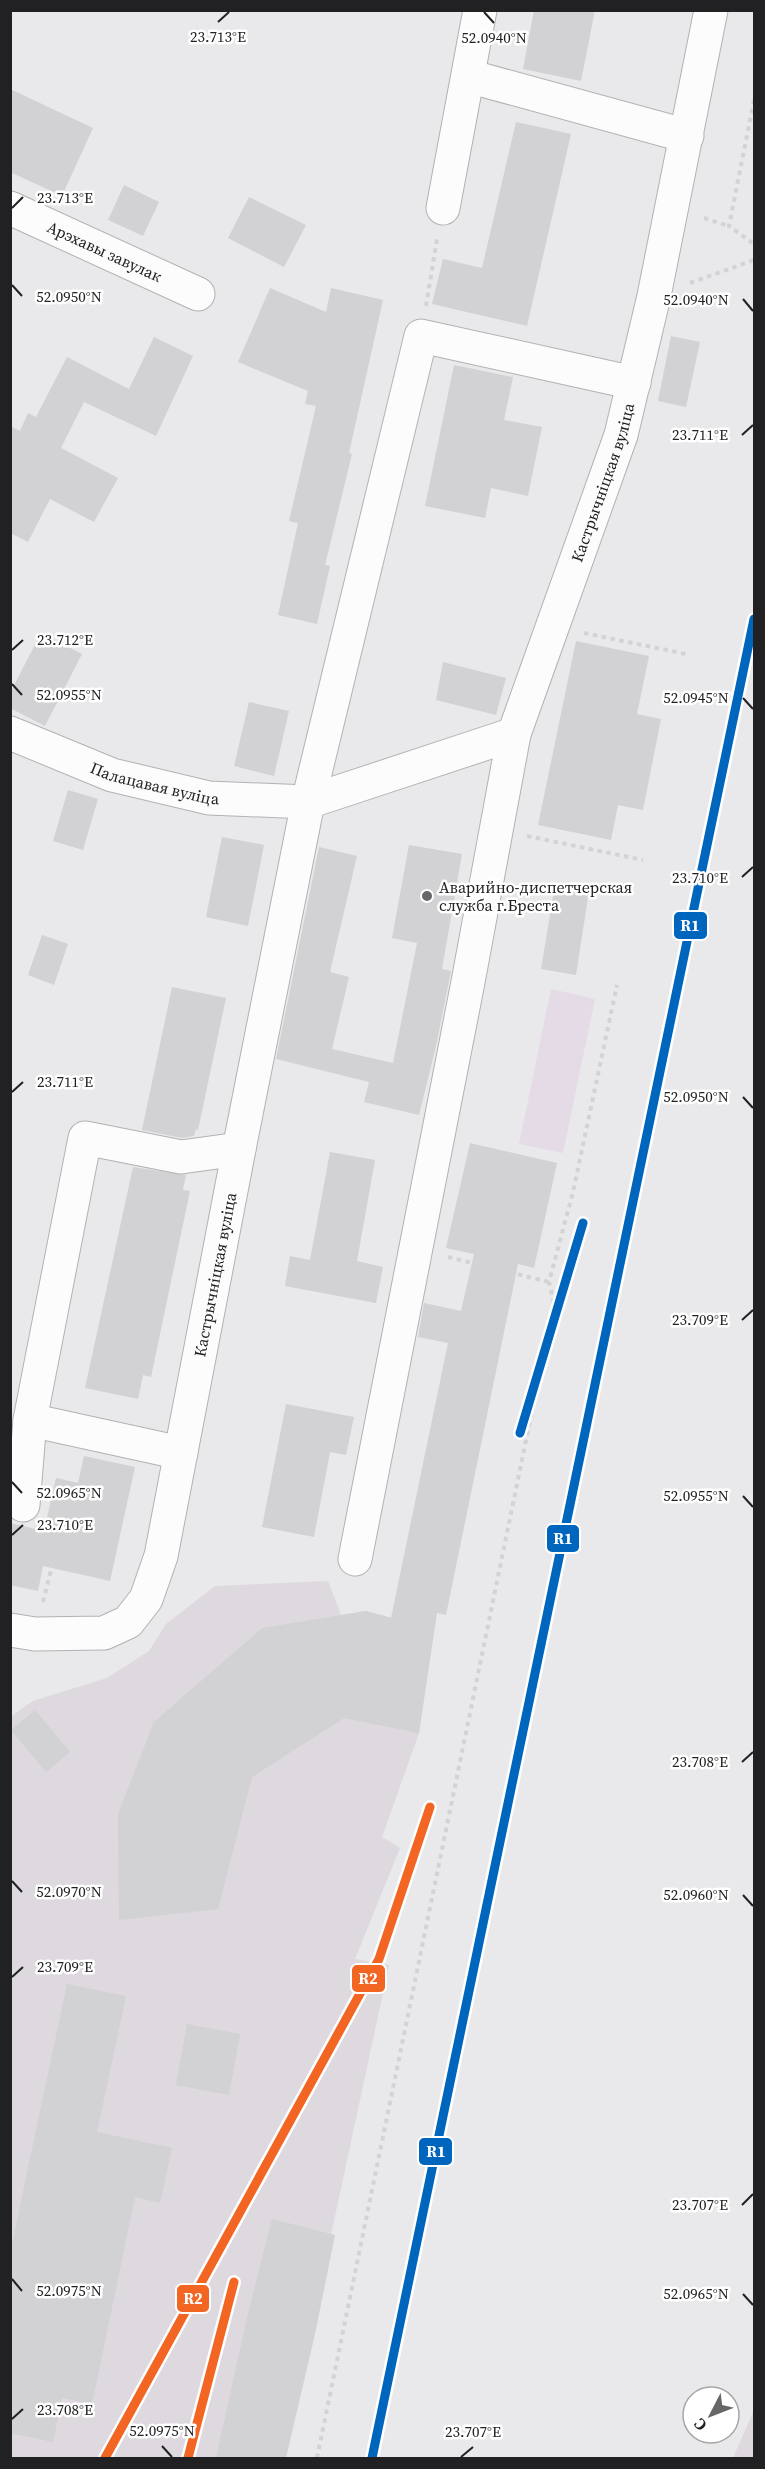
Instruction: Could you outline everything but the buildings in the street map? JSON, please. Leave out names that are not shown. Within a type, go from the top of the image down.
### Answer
[{"type":"street","points":[[442,208],[480,10]]},
{"type":"street","name":"Кастрычніцкая вуліца","points":[[355,1559],[514,734],[621,435],[654,296],[711,10]]},
{"type":"street","points":[[468,75],[687,136]]},
{"type":"street","name":"Арэхавы завулак","points":[[10,208],[198,294]]},
{"type":"street","points":[[421,336],[634,383]]},
{"type":"street","name":"Кастрычніцкая вуліца","points":[[23,1632],[105,1633],[128,1622],[146,1599],[161,1556],[308,802],[421,336]]},
{"type":"street","name":"Палацавая вуліца","points":[[10,733],[112,775],[209,798],[308,802]]},
{"type":"street","points":[[308,802],[514,734]]},
{"type":"street","points":[[23,1505],[30,1420],[85,1138],[181,1157],[239,1149]]},
{"type":"street","points":[[30,1420],[181,1453]]},
{"type":"path","points":[[754,100],[729,226],[754,244]]},
{"type":"path","points":[[421,336],[442,208]]},
{"type":"path","points":[[654,296],[754,260]]},
{"type":"path","points":[[552,626],[686,654]]},
{"type":"path","points":[[497,830],[643,860]]},
{"type":"path","points":[[316,2458],[554,1304],[549,1282],[573,1192],[616,985]]},
{"type":"path","points":[[416,1249],[549,1282]]},
{"type":"path","points":[[23,1632],[54,1558]]},
{"type":"shaded area","points":[[551,989],[595,999],[563,1153],[519,1144]]},
{"type":"shaded area","points":[[328,1581],[341,1615],[366,1611],[434,1629],[419,1733],[382,1837],[400,1848],[355,1959],[389,1965],[283,2458],[11,2458],[10,1717],[33,1701],[107,1678],[149,1651],[166,1624],[215,1586]]},
{"type":"shaded area","points":[[754,2410],[754,2458],[733,2458],[739,2445],[741,2445],[741,2440]]},
{"type":"transit line","name":"R1","points":[[372,2458],[754,619]]},
{"type":"transit line","name":"R1","points":[[520,1433],[583,1223]]},
{"type":"transit line","name":"R2","points":[[105,2458],[379,1959],[430,1807]]},
{"type":"transit line","name":"R2","points":[[188,2458],[234,2282]]},
{"type":"place","name":"Аварийно-диспетчерская служба г.Бреста","points":[[427,896]]}]
